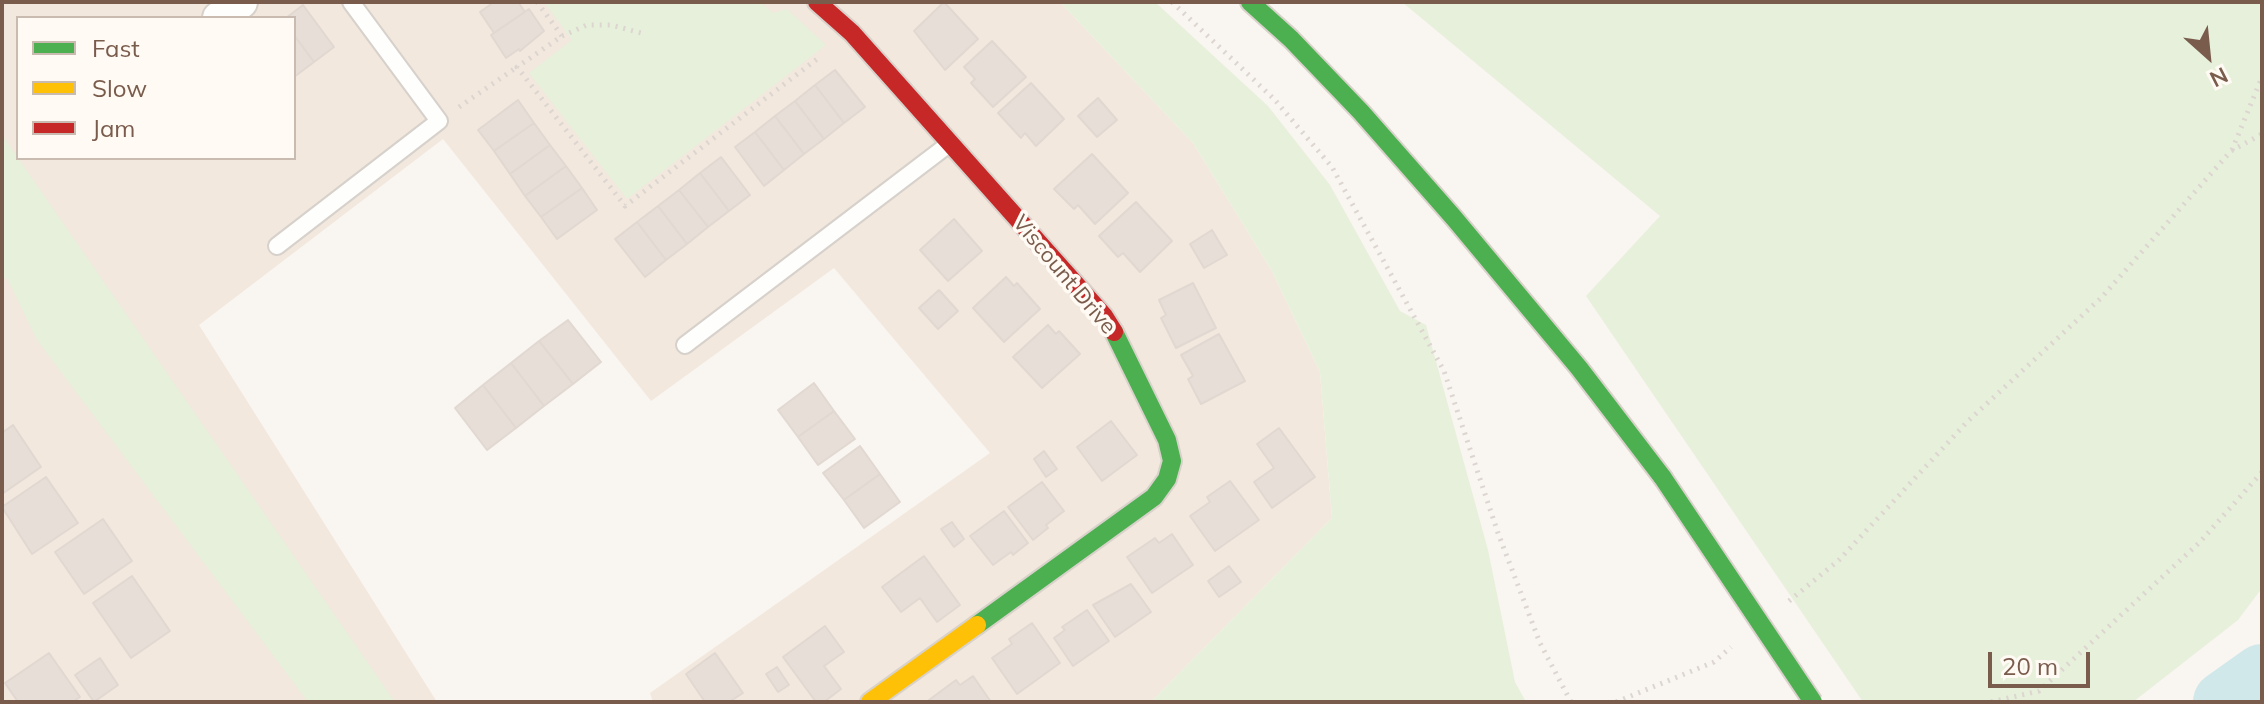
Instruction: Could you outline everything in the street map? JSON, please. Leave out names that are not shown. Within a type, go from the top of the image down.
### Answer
[{"type":"street","points":[[222,16],[241,2]]},
{"type":"street","name":"Viscount Drive","points":[[817,2],[852,33],[1104,316],[1167,440],[1172,461],[1167,479],[1154,497],[870,702]]},
{"type":"street","points":[[1250,2],[1291,39],[1361,112],[1579,368],[1663,478],[1813,702]]},
{"type":"lane","points":[[277,246],[439,121],[351,2]]},
{"type":"lane","points":[[685,345],[950,143]]},
{"type":"path","points":[[537,2],[562,36]]},
{"type":"path","points":[[1172,2],[1274,99],[1332,167],[1444,371],[1498,533],[1540,643],[1571,702]]},
{"type":"path","points":[[439,121],[562,36],[587,25],[611,25],[645,34]]},
{"type":"path","points":[[517,67],[625,206],[852,33]]},
{"type":"path","points":[[1782,606],[1839,560],[1968,421],[2101,298],[2231,151],[2262,77]]},
{"type":"path","points":[[2231,151],[2262,134]]},
{"type":"path","points":[[1991,702],[2039,691],[2200,542],[2262,472]]},
{"type":"path","points":[[1616,702],[1714,662],[1736,643]]},
{"type":"shaded area","points":[[2,2],[1060,2],[1193,143],[1272,271],[1320,372],[1332,518],[1151,702],[653,702],[650,693],[990,453],[834,268],[651,401],[443,139],[199,325],[437,702],[2,702]]},
{"type":"green space","points":[[544,2],[760,2],[773,13],[787,9],[826,45],[627,199],[529,73],[572,40]]},
{"type":"green space","points":[[1060,2],[1155,2],[1268,106],[1330,185],[1400,311],[1426,325],[1488,550],[1515,682],[1526,702],[1151,702],[1332,518],[1320,372],[1272,271],[1193,143]]},
{"type":"green space","points":[[1402,2],[2262,2],[2262,588],[2238,620],[2133,702],[1863,702],[1586,296],[1660,216]]},
{"type":"green space","points":[[2,135],[16,160],[19,160],[395,702],[308,702],[37,340],[8,280],[2,277]]},
{"type":"building","points":[[494,2],[518,2],[525,12],[494,33],[480,12]]},
{"type":"building","points":[[944,2],[978,39],[945,70],[914,31]]},
{"type":"building","points":[[303,5],[334,47],[314,62],[296,38],[296,16],[289,16]]},
{"type":"building","points":[[529,9],[544,31],[520,51],[506,58],[491,35]]},
{"type":"building","points":[[296,38],[314,62],[296,76]]},
{"type":"building","points":[[992,41],[1026,77],[993,107],[971,83],[975,79],[964,67]]},
{"type":"building","points":[[835,70],[865,107],[844,123],[815,85]]},
{"type":"building","points":[[1031,83],[1064,119],[1036,146],[1025,133],[1021,138],[998,113]]},
{"type":"building","points":[[815,85],[844,123],[824,139],[795,101]]},
{"type":"building","points":[[1098,98],[1117,120],[1097,137],[1078,116]]},
{"type":"building","points":[[518,100],[534,123],[494,151],[478,130]]},
{"type":"building","points":[[795,101],[824,139],[804,154],[775,116]]},
{"type":"building","points":[[775,116],[804,154],[784,170],[755,132]]},
{"type":"building","points":[[534,123],[550,145],[510,174],[494,151]]},
{"type":"building","points":[[755,132],[784,170],[764,186],[735,147]]},
{"type":"building","points":[[550,145],[566,166],[525,196],[510,174]]},
{"type":"building","points":[[1092,154],[1128,193],[1095,224],[1078,205],[1074,209],[1054,189]]},
{"type":"building","points":[[721,157],[750,195],[729,211],[700,173]]},
{"type":"building","points":[[566,166],[582,188],[541,217],[525,196]]},
{"type":"building","points":[[700,173],[729,211],[708,227],[679,190]]},
{"type":"building","points":[[582,188],[597,210],[557,239],[541,217]]},
{"type":"building","points":[[679,190],[708,227],[687,244],[658,206]]},
{"type":"building","points":[[1136,202],[1172,241],[1140,272],[1123,253],[1118,257],[1099,236]]},
{"type":"building","points":[[658,206],[687,244],[666,260],[637,222]]},
{"type":"building","points":[[954,219],[982,251],[948,281],[920,250]]},
{"type":"building","points":[[637,222],[666,260],[645,277],[615,239]]},
{"type":"building","points":[[1212,230],[1227,255],[1204,268],[1190,244]]},
{"type":"building","points":[[1006,277],[1014,286],[1017,283],[1040,309],[1004,342],[973,308]]},
{"type":"building","points":[[1193,283],[1216,328],[1176,348],[1161,318],[1166,315],[1159,300]]},
{"type":"building","points":[[939,290],[958,311],[938,329],[919,308]]},
{"type":"building","points":[[568,320],[601,362],[573,384],[539,341]]},
{"type":"building","points":[[1048,325],[1056,334],[1059,331],[1080,354],[1042,388],[1013,357]]},
{"type":"building","points":[[1219,334],[1245,381],[1201,404],[1188,379],[1193,376],[1181,355]]},
{"type":"building","points":[[539,341],[573,384],[544,406],[511,363]]},
{"type":"building","points":[[511,363],[544,406],[516,428],[483,385]]},
{"type":"building","points":[[814,383],[834,411],[798,437],[778,410]]},
{"type":"building","points":[[483,385],[516,428],[487,450],[455,408]]},
{"type":"building","points":[[834,411],[855,439],[818,465],[798,437]]},
{"type":"building","points":[[1111,421],[1137,455],[1102,481],[1077,447]]},
{"type":"building","points":[[13,425],[41,467],[2,494],[2,433]]},
{"type":"building","points":[[1279,428],[1315,477],[1272,508],[1254,482],[1274,468],[1257,444]]},
{"type":"building","points":[[860,446],[880,474],[844,500],[823,473]]},
{"type":"building","points":[[1044,451],[1057,469],[1046,477],[1034,459]]},
{"type":"building","points":[[880,474],[900,502],[864,528],[844,500]]},
{"type":"building","points":[[46,477],[78,523],[32,554],[2,507]]},
{"type":"building","points":[[1230,481],[1259,520],[1215,551],[1190,516],[1210,502],[1207,497]]},
{"type":"building","points":[[1042,482],[1064,511],[1033,540],[1008,507]]},
{"type":"building","points":[[1004,511],[1028,543],[993,565],[970,536]]},
{"type":"building","points":[[103,519],[132,561],[84,594],[55,552]]},
{"type":"building","points":[[952,522],[964,539],[954,547],[941,529]]},
{"type":"building","points":[[1172,534],[1193,565],[1152,593],[1127,557],[1155,538],[1159,543]]},
{"type":"building","points":[[924,556],[960,605],[937,622],[920,598],[901,612],[882,587]]},
{"type":"building","points":[[1229,566],[1241,582],[1219,597],[1208,581]]},
{"type":"building","points":[[132,576],[170,631],[131,658],[93,603]]},
{"type":"building","points":[[1131,584],[1151,612],[1115,637],[1093,605]]},
{"type":"building","points":[[1087,610],[1109,641],[1073,666],[1054,638],[1065,630],[1062,627]]},
{"type":"building","points":[[1032,623],[1060,663],[1017,694],[992,658],[1012,644],[1009,639]]},
{"type":"building","points":[[825,626],[844,652],[824,666],[841,689],[824,702],[816,702],[783,657]]},
{"type":"building","points":[[49,653],[80,697],[73,702],[18,702],[5,683]]},
{"type":"building","points":[[715,653],[743,693],[729,702],[705,702],[686,674]]},
{"type":"building","points":[[100,658],[118,685],[94,702],[75,675]]},
{"type":"building","points":[[777,667],[789,685],[778,692],[766,674]]},
{"type":"building","points":[[973,676],[991,702],[930,702],[956,680],[960,685]]},
{"type":"waterway","points":[[2224,702],[2262,675]]},
{"type":"traffic: fast","points":[[1250,2],[1291,39],[1361,112],[1454,218],[1579,368],[1663,478]]},
{"type":"traffic: fast","points":[[977,625],[1154,497],[1167,479],[1172,461],[1167,440],[1114,332]]},
{"type":"traffic: fast","points":[[1663,478],[1813,702]]},
{"type":"traffic: slow","points":[[870,702],[977,625]]},
{"type":"traffic: jam","points":[[817,2],[852,33],[1104,316],[1114,332]]}]
